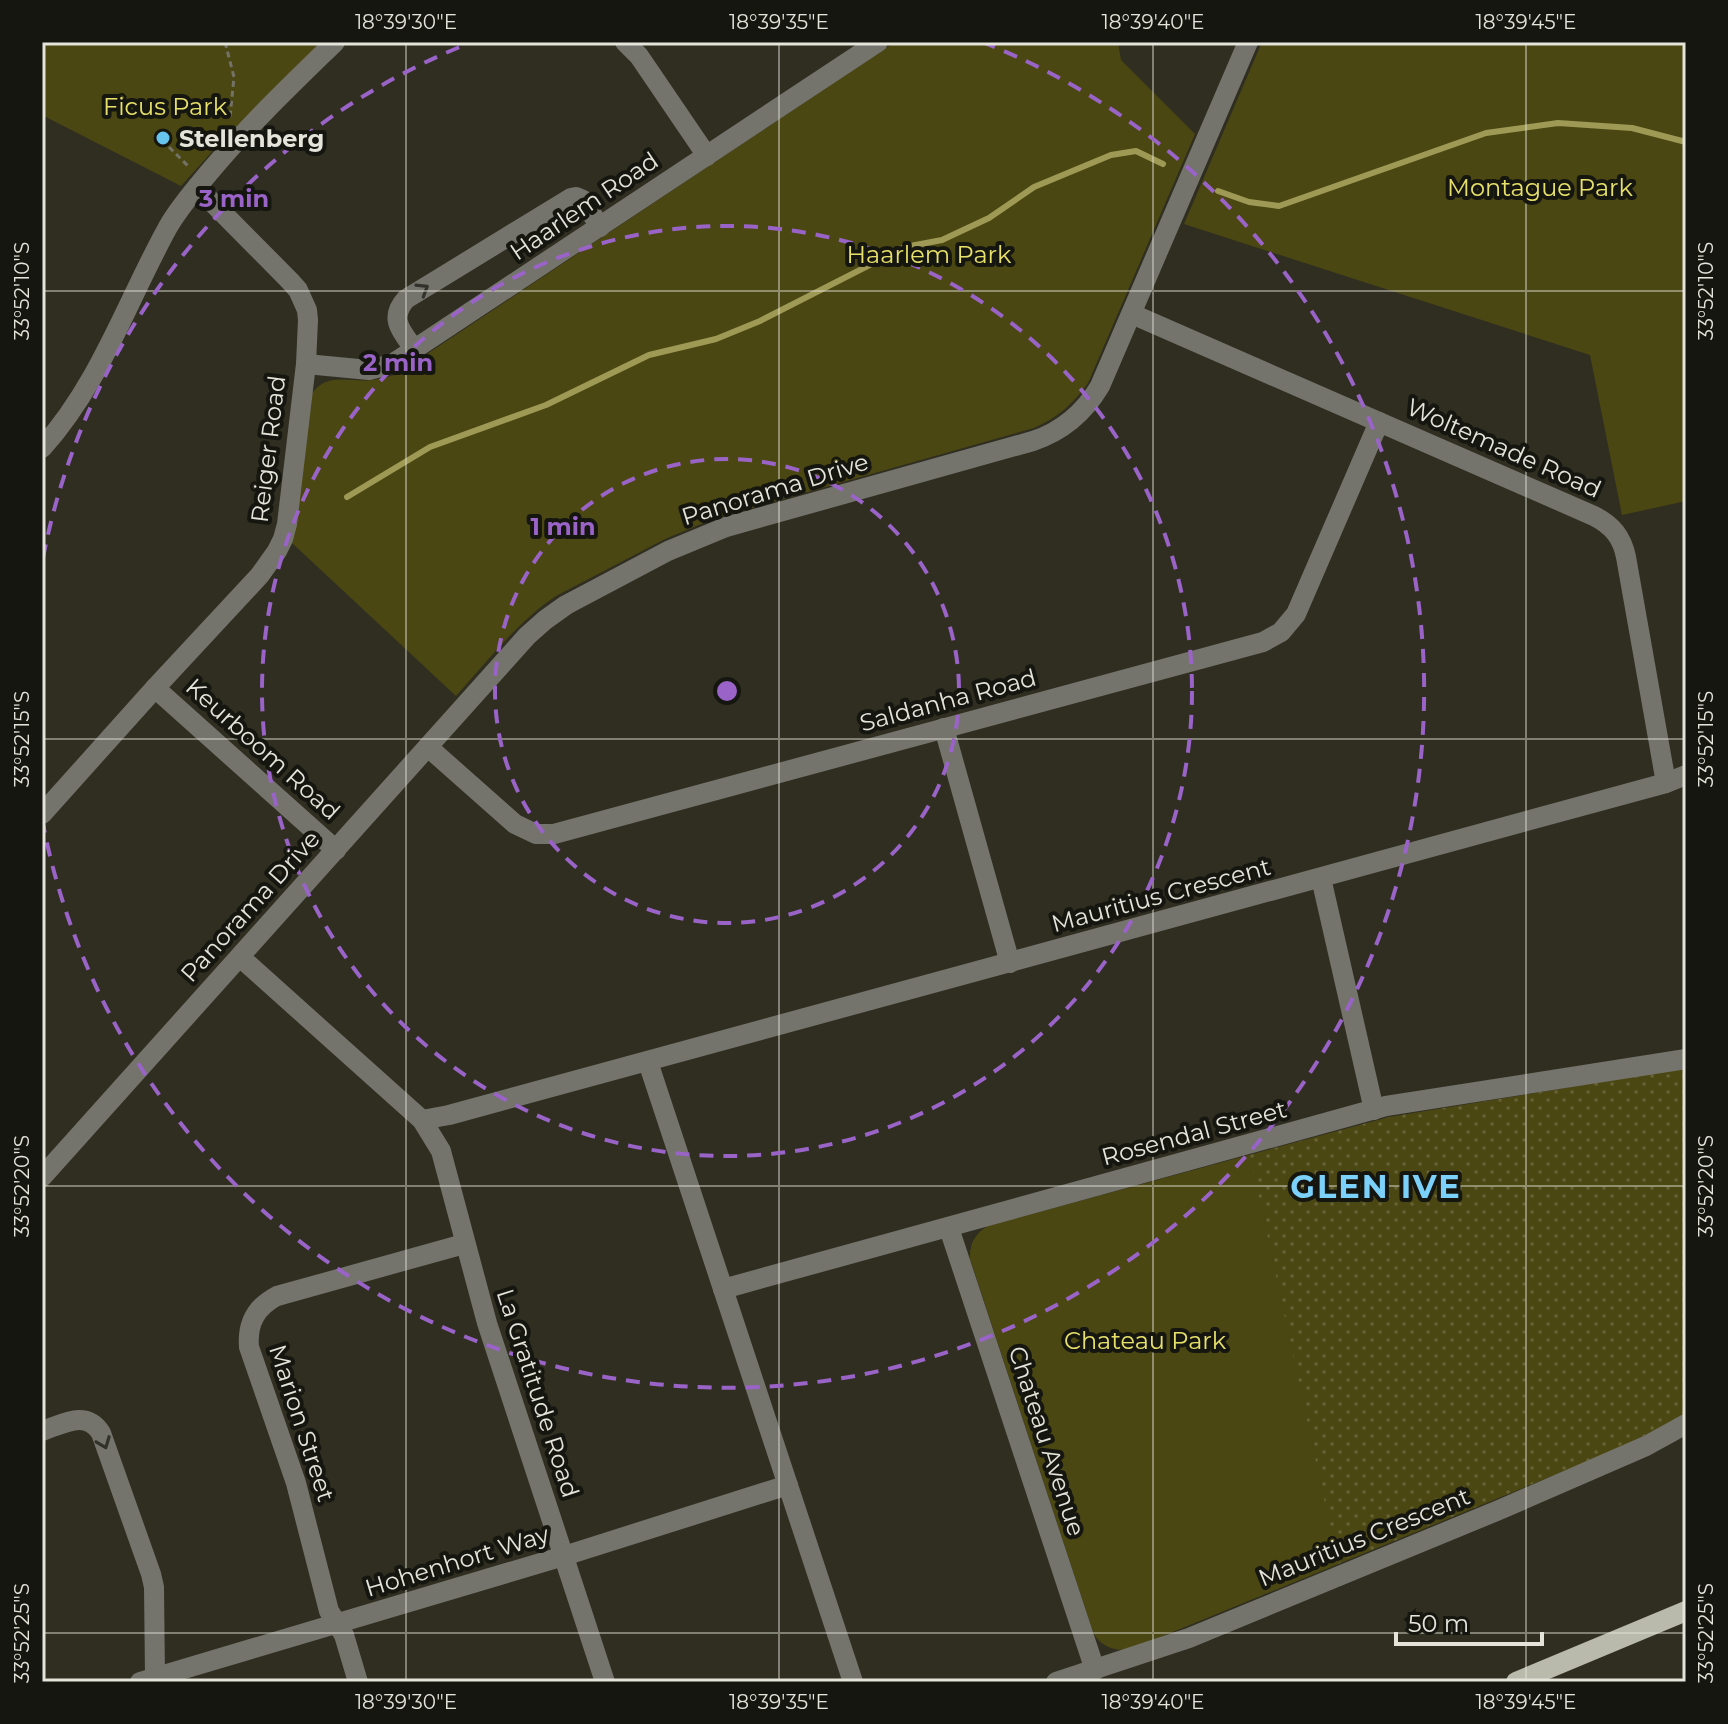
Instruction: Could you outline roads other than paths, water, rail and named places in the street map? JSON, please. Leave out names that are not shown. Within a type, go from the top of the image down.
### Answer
[{"type":"main road","points":[[1516,1682],[1686,1611]]},
{"type":"street","points":[[42,448],[80,400],[169,225],[231,146],[335,42]]},
{"type":"street","points":[[625,42],[639,56],[707,156]]},
{"type":"street","name":"Haarlem Road","points":[[306,364],[369,370],[392,364],[878,42]]},
{"type":"street","name":"Panorama Drive","points":[[42,1177],[527,636],[545,620],[566,605],[668,551],[726,527],[1033,441],[1057,431],[1078,416],[1094,397],[1132,314],[1248,42]]},
{"type":"street","name":"Reiger Road","points":[[42,814],[260,575],[283,539],[290,506],[306,364],[308,320],[304,301],[298,290],[200,184]]},
{"type":"street","points":[[415,350],[397,321],[398,312],[406,299],[571,198],[583,200],[600,227]]},
{"type":"street","name":"Woltemade Road","points":[[1132,314],[1594,516],[1610,526],[1616,532],[1626,557],[1666,783]]},
{"type":"street","name":"Saldanha Road","points":[[428,747],[515,824],[525,830],[554,834],[1263,642],[1281,632],[1296,614],[1379,422]]},
{"type":"street","name":"Keurboom Road","points":[[155,688],[336,850]]},
{"type":"street","points":[[944,728],[1010,963]]},
{"type":"street","name":"Mauritius Crescent","points":[[422,1120],[648,1062],[1686,775]]},
{"type":"street","points":[[1321,878],[1374,1110]]},
{"type":"street","points":[[240,957],[422,1120]]},
{"type":"street","name":"Rosendal Street","points":[[723,1289],[1386,1106],[1686,1059]]},
{"type":"street","points":[[648,1062],[853,1682]]},
{"type":"street","name":"La Gratitude Road","points":[[422,1120],[441,1151],[487,1323],[605,1682]]},
{"type":"street","name":"Chateau Avenue","points":[[949,1228],[1095,1670]]},
{"type":"street","name":"Marion Street","points":[[337,1624],[329,1611],[296,1483],[249,1347],[249,1326],[260,1308],[277,1296],[464,1244]]},
{"type":"street","points":[[42,1431],[83,1418],[97,1426],[101,1433],[154,1587],[147,1680]]},
{"type":"street","name":"Mauritius Crescent","points":[[1056,1682],[1189,1638],[1499,1510],[1646,1446],[1686,1424]]},
{"type":"street","name":"Hohenhort Way","points":[[147,1680],[564,1556],[788,1485]]},
{"type":"street","points":[[337,1624],[344,1635],[358,1682]]},
{"type":"waterway","points":[[1218,191],[1249,202],[1279,206],[1486,133],[1558,123],[1632,128],[1686,142]]},
{"type":"waterway","points":[[347,497],[430,447],[546,405],[649,355],[716,339],[760,321],[905,247],[942,240],[989,218],[1034,187],[1111,155],[1136,151],[1163,164]]},
{"type":"place","name":"Stellenberg","points":[[163,138]]},
{"type":"district","name":"GLEN IVE","points":[[1376,1186]]},
{"type":"park label","name":"Ficus Park","points":[[165,106]]},
{"type":"park label","name":"Montague Park","points":[[1540,187]]},
{"type":"park label","name":"Haarlem Park","points":[[929,254]]},
{"type":"park label","name":"Chateau Park","points":[[1145,1340]]}]
